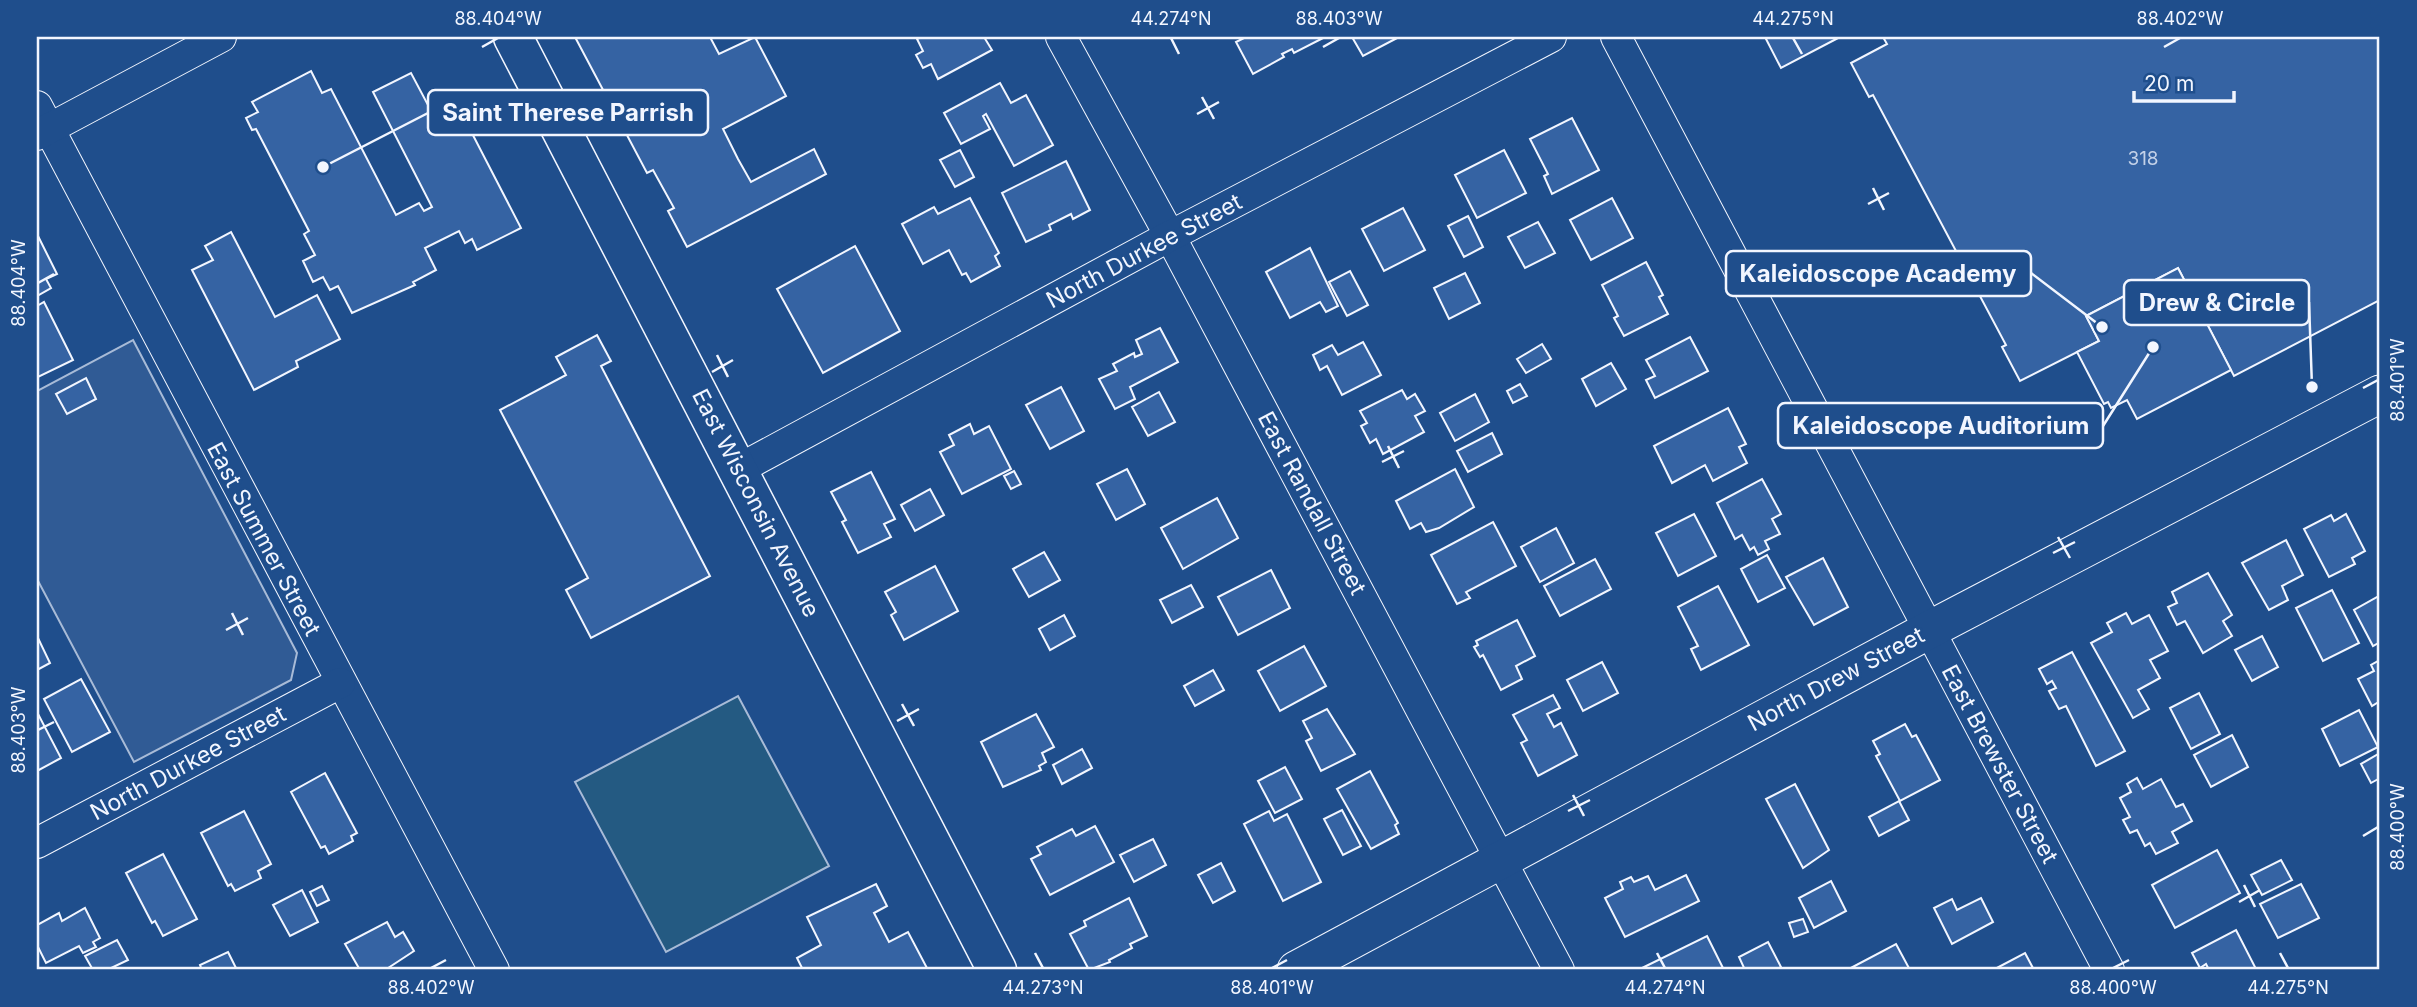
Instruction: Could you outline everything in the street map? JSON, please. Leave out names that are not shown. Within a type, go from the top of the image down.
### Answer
[{"type":"main road","name":"East Wisconsin Avenue","points":[[513,37],[997,970]]},
{"type":"street","points":[[41,123],[221,37]]},
{"type":"street","name":"East Randall Street","points":[[1061,37],[1170,236],[1559,970]]},
{"type":"street","name":"North Durkee Street","points":[[739,469],[1170,236],[1551,37]]},
{"type":"street","name":"East Brewster Street","points":[[1616,37],[2109,970]]},
{"type":"street","name":"East Summer Street","points":[[41,123],[494,970]]},
{"type":"street","name":"North Drew Street","points":[[1296,970],[1928,630],[2378,400]]},
{"type":"street","name":"North Durkee Street","points":[[37,843],[340,683]]},
{"type":"shaded area","points":[[133,340],[297,653],[291,680],[134,762],[37,579],[37,391]]},
{"type":"shaded area","points":[[738,696],[829,866],[666,952],[575,782]]},
{"type":"building","points":[[575,37],[710,37],[719,54],[755,37],[786,96],[723,129],[738,159],[751,182],[814,149],[826,174],[687,247],[668,211],[674,208],[653,170],[647,173]]},
{"type":"building","points":[[984,37],[992,50],[938,79],[931,64],[923,68],[916,55],[923,51],[917,39]]},
{"type":"building","points":[[1246,37],[1325,37],[1294,53],[1292,49],[1282,54],[1284,57],[1253,74],[1236,42]]},
{"type":"building","points":[[1352,37],[1399,37],[1363,56]]},
{"type":"building","points":[[1765,37],[1840,37],[1781,68]]},
{"type":"building","points":[[1883,37],[2380,37],[2380,300],[2234,376],[2178,268],[2086,316],[2099,341],[2020,381],[2002,347],[2006,345],[1873,95],[1869,97],[1851,63],[1887,44]]},
{"type":"building","points":[[311,71],[322,93],[331,89],[396,215],[419,203],[424,211],[432,207],[373,92],[411,73],[437,122],[460,110],[521,228],[477,250],[472,239],[465,243],[459,231],[425,248],[436,270],[413,282],[415,285],[352,313],[338,286],[330,290],[323,277],[313,282],[303,261],[315,255],[304,234],[309,231],[256,129],[252,130],[246,118],[258,112],[252,102]]},
{"type":"building","points":[[1000,83],[1011,103],[1026,95],[1053,145],[1014,166],[986,114],[983,116],[990,129],[961,144],[944,113]]},
{"type":"building","points":[[1572,118],[1599,170],[1552,194],[1544,176],[1548,174],[1530,139]]},
{"type":"building","points":[[960,150],[974,177],[955,187],[940,160]]},
{"type":"building","points":[[1504,150],[1526,193],[1477,218],[1455,175]]},
{"type":"building","points":[[1066,161],[1090,210],[1073,219],[1071,214],[1049,225],[1051,230],[1026,242],[1002,193]]},
{"type":"building","points":[[970,198],[999,253],[995,256],[1000,266],[971,282],[966,273],[962,275],[949,250],[923,264],[902,224],[934,207],[938,214]]},
{"type":"building","points":[[1612,198],[1633,238],[1591,260],[1570,220]]},
{"type":"building","points":[[1403,208],[1425,250],[1384,271],[1362,229]]},
{"type":"building","points":[[1468,216],[1483,247],[1464,257],[1448,226]]},
{"type":"building","points":[[1538,222],[1555,253],[1525,268],[1508,237]]},
{"type":"building","points":[[231,232],[275,317],[317,295],[340,339],[296,361],[298,367],[254,390],[192,270],[213,260],[205,246]]},
{"type":"building","points":[[37,234],[57,274],[46,279],[51,288],[37,296]]},
{"type":"building","points":[[855,246],[900,331],[823,373],[777,289]]},
{"type":"building","points":[[1310,248],[1338,306],[1326,312],[1320,302],[1290,318],[1266,272]]},
{"type":"building","points":[[1646,262],[1663,295],[1659,297],[1668,314],[1624,336],[1614,318],[1618,316],[1602,285]]},
{"type":"building","points":[[2178,268],[2231,370],[2137,419],[2127,400],[2111,408],[2108,402],[2104,404],[2077,352],[2099,341],[2086,316]]},
{"type":"building","points":[[1350,271],[1368,305],[1347,316],[1329,282]]},
{"type":"building","points":[[1465,273],[1480,303],[1449,319],[1434,288]]},
{"type":"building","points":[[44,302],[73,360],[38,377],[37,306]]},
{"type":"building","points":[[1160,328],[1178,362],[1130,387],[1135,399],[1115,409],[1099,379],[1117,371],[1113,364],[1134,353],[1135,357],[1142,354],[1136,340]]},
{"type":"building","points":[[597,335],[611,361],[601,366],[710,576],[591,638],[566,590],[588,578],[500,410],[566,375],[556,357]]},
{"type":"building","points":[[1690,337],[1708,371],[1655,398],[1646,380],[1655,376],[1646,360]]},
{"type":"building","points":[[1363,342],[1381,375],[1342,395],[1327,366],[1320,370],[1313,355],[1332,345],[1338,355]]},
{"type":"building","points":[[1542,344],[1551,359],[1526,373],[1517,359]]},
{"type":"building","points":[[1611,363],[1626,389],[1596,406],[1582,379]]},
{"type":"building","points":[[86,378],[96,399],[67,414],[56,394]]},
{"type":"building","points":[[1520,384],[1527,396],[1513,403],[1507,391]]},
{"type":"building","points":[[1061,387],[1084,431],[1050,449],[1026,405]]},
{"type":"building","points":[[1402,390],[1407,399],[1415,394],[1425,411],[1415,416],[1424,432],[1383,454],[1376,439],[1370,443],[1361,426],[1367,423],[1360,411]]},
{"type":"building","points":[[1159,392],[1175,422],[1148,436],[1132,407]]},
{"type":"building","points":[[1475,394],[1489,422],[1455,441],[1440,413]]},
{"type":"building","points":[[1728,408],[1746,444],[1739,447],[1747,463],[1713,481],[1705,465],[1672,483],[1654,446]]},
{"type":"building","points":[[970,424],[974,434],[989,426],[1011,469],[962,494],[940,452],[954,445],[949,435]]},
{"type":"building","points":[[1492,433],[1502,454],[1468,472],[1457,451]]},
{"type":"building","points":[[1127,469],[1145,504],[1116,520],[1097,484]]},
{"type":"building","points":[[1455,469],[1474,507],[1439,528],[1426,532],[1421,523],[1410,529],[1396,501]]},
{"type":"building","points":[[1014,471],[1021,484],[1011,489],[1004,476]]},
{"type":"building","points":[[871,472],[895,519],[884,524],[891,537],[858,553],[842,522],[846,520],[831,492]]},
{"type":"building","points":[[1762,479],[1781,514],[1772,519],[1780,534],[1765,541],[1769,549],[1758,555],[1754,547],[1750,550],[1742,535],[1735,539],[1717,503]]},
{"type":"building","points":[[930,489],[944,515],[915,531],[901,505]]},
{"type":"building","points":[[1217,498],[1238,538],[1183,569],[1161,528]]},
{"type":"building","points":[[1694,514],[1716,556],[1678,576],[1656,533]]},
{"type":"building","points":[[2346,514],[2365,551],[2352,558],[2355,564],[2329,577],[2304,529],[2331,515],[2334,521]]},
{"type":"building","points":[[1493,522],[1516,566],[1466,592],[1470,598],[1457,604],[1431,555]]},
{"type":"building","points":[[1556,528],[1574,563],[1540,582],[1521,547]]},
{"type":"building","points":[[2286,540],[2303,575],[2282,586],[2288,600],[2269,610],[2242,563]]},
{"type":"building","points":[[1044,552],[1060,580],[1029,597],[1013,569]]},
{"type":"building","points":[[1767,555],[1785,588],[1758,602],[1741,569]]},
{"type":"building","points":[[1823,558],[1848,607],[1814,625],[1786,577]]},
{"type":"building","points":[[1595,559],[1611,589],[1560,616],[1544,586]]},
{"type":"building","points":[[935,566],[958,611],[904,640],[891,615],[896,612],[885,592]]},
{"type":"building","points":[[1271,570],[1290,608],[1238,635],[1218,597]]},
{"type":"building","points":[[2208,573],[2232,615],[2223,621],[2232,636],[2203,653],[2185,621],[2177,625],[2168,607],[2177,603],[2172,592]]},
{"type":"building","points":[[1191,585],[1203,607],[1172,623],[1160,600]]},
{"type":"building","points":[[1718,586],[1749,645],[1701,670],[1691,649],[1698,646],[1678,607]]},
{"type":"building","points":[[2332,590],[2359,643],[2323,661],[2296,608]]},
{"type":"building","points":[[2379,596],[2380,642],[2373,646],[2354,610]]},
{"type":"building","points":[[2126,613],[2132,624],[2149,615],[2168,651],[2150,660],[2160,678],[2138,690],[2149,709],[2133,718],[2091,643],[2112,632],[2107,623]]},
{"type":"building","points":[[1064,615],[1075,636],[1050,650],[1039,629]]},
{"type":"building","points":[[1517,620],[1535,656],[1516,666],[1522,679],[1501,690],[1483,655],[1480,657],[1474,647],[1478,645],[1476,641]]},
{"type":"building","points":[[37,636],[50,663],[37,670]]},
{"type":"building","points":[[2262,636],[2278,667],[2252,681],[2235,650]]},
{"type":"building","points":[[1304,646],[1326,686],[1280,711],[1258,671]]},
{"type":"building","points":[[2072,652],[2125,751],[2096,766],[2066,706],[2059,709],[2049,691],[2056,688],[2052,681],[2047,684],[2039,669]]},
{"type":"building","points":[[2380,660],[2380,701],[2372,706],[2358,679],[2374,671],[2371,665]]},
{"type":"building","points":[[1602,662],[1618,693],[1583,711],[1567,680]]},
{"type":"building","points":[[1213,670],[1224,690],[1195,706],[1184,686]]},
{"type":"building","points":[[81,679],[110,732],[72,752],[44,699]]},
{"type":"building","points":[[2199,693],[2220,734],[2191,749],[2170,708]]},
{"type":"building","points":[[1553,695],[1560,708],[1547,714],[1554,727],[1561,723],[1577,755],[1538,776],[1521,743],[1527,740],[1513,715]]},
{"type":"building","points":[[1327,709],[1355,754],[1321,771],[1306,741],[1312,738],[1303,721]]},
{"type":"building","points":[[2359,710],[2378,747],[2340,766],[2322,729]]},
{"type":"building","points":[[37,712],[61,758],[37,771]]},
{"type":"building","points":[[1036,714],[1054,747],[1042,753],[1046,762],[1039,766],[1041,770],[1003,787],[981,742]]},
{"type":"building","points":[[1905,724],[1912,737],[1916,735],[1940,780],[1900,801],[1876,756],[1880,754],[1873,741]]},
{"type":"building","points":[[2232,735],[2248,767],[2211,787],[2194,755]]},
{"type":"building","points":[[1082,749],[1092,768],[1062,784],[1053,765]]},
{"type":"building","points":[[2380,753],[2380,778],[2371,783],[2361,764]]},
{"type":"building","points":[[1285,767],[1302,799],[1275,813],[1258,781]]},
{"type":"building","points":[[1370,771],[1398,823],[1395,825],[1399,834],[1371,849],[1337,789]]},
{"type":"building","points":[[325,773],[357,833],[351,836],[353,841],[329,854],[325,846],[321,848],[291,792]]},
{"type":"building","points":[[2137,778],[2143,789],[2161,779],[2176,807],[2183,804],[2192,821],[2172,832],[2178,843],[2156,854],[2150,843],[2145,846],[2137,830],[2130,833],[2123,820],[2130,817],[2120,798],[2131,792],[2127,784]]},
{"type":"building","points":[[1795,784],[1829,850],[1803,868],[1766,799]]},
{"type":"building","points":[[1899,801],[1909,820],[1879,836],[1869,817]]},
{"type":"building","points":[[1342,810],[1361,846],[1343,855],[1324,819]]},
{"type":"building","points":[[244,811],[271,864],[258,871],[261,878],[235,891],[231,884],[228,886],[201,833]]},
{"type":"building","points":[[1269,811],[1274,821],[1287,814],[1321,882],[1283,901],[1244,824]]},
{"type":"building","points":[[1095,826],[1114,862],[1050,895],[1031,859],[1041,854],[1037,847],[1072,829],[1076,836]]},
{"type":"building","points":[[1153,839],[1166,865],[1134,882],[1120,855]]},
{"type":"building","points":[[2217,850],[2240,893],[2175,928],[2152,885]]},
{"type":"building","points":[[163,854],[197,919],[163,936],[155,921],[152,923],[126,873]]},
{"type":"building","points":[[2281,860],[2292,880],[2262,895],[2251,875]]},
{"type":"building","points":[[1221,863],[1235,891],[1213,903],[1198,875]]},
{"type":"building","points":[[1686,875],[1699,901],[1625,937],[1605,898],[1623,889],[1620,882],[1631,877],[1634,882],[1648,876],[1655,890]]},
{"type":"building","points":[[1831,881],[1846,911],[1814,928],[1799,898]]},
{"type":"building","points":[[876,884],[887,906],[874,913],[889,942],[908,932],[928,970],[803,970],[797,958],[821,945],[807,917]]},
{"type":"building","points":[[2301,884],[2319,918],[2278,938],[2260,904]]},
{"type":"building","points":[[322,886],[329,900],[317,906],[310,892]]},
{"type":"building","points":[[302,890],[318,922],[290,936],[273,905]]},
{"type":"building","points":[[1129,898],[1147,936],[1130,944],[1132,948],[1109,960],[1110,962],[1089,970],[1070,934],[1086,926],[1084,921]]},
{"type":"building","points":[[1981,898],[1993,922],[1952,944],[1934,908],[1952,899],[1957,910]]},
{"type":"building","points":[[85,908],[100,938],[93,942],[96,947],[83,953],[79,946],[46,963],[37,945],[37,925],[59,913],[62,921]]},
{"type":"building","points":[[1803,919],[1808,932],[1794,937],[1789,923]]},
{"type":"building","points":[[387,922],[395,937],[403,932],[414,951],[385,970],[360,970],[345,944]]},
{"type":"building","points":[[2236,930],[2256,969],[2209,970],[2206,964],[2200,968],[2192,953]]},
{"type":"building","points":[[1707,936],[1724,970],[1638,970]]},
{"type":"building","points":[[117,940],[128,960],[107,970],[93,970],[85,956]]},
{"type":"building","points":[[1768,942],[1781,967],[1775,970],[1745,970],[1739,957]]},
{"type":"building","points":[[1896,944],[1910,970],[1847,970]]},
{"type":"building","points":[[228,952],[237,970],[202,970],[200,965]]},
{"type":"building","points":[[2025,953],[2034,970],[1993,970]]},
{"type":"place","name":"Saint Therese Parrish","points":[[323,167]]},
{"type":"place","name":"Kaleidoscope Academy","points":[[2102,327]]},
{"type":"place","name":"Kaleidoscope Auditorium","points":[[2153,347]]},
{"type":"place","name":"Drew & Circle","points":[[2312,387]]}]
